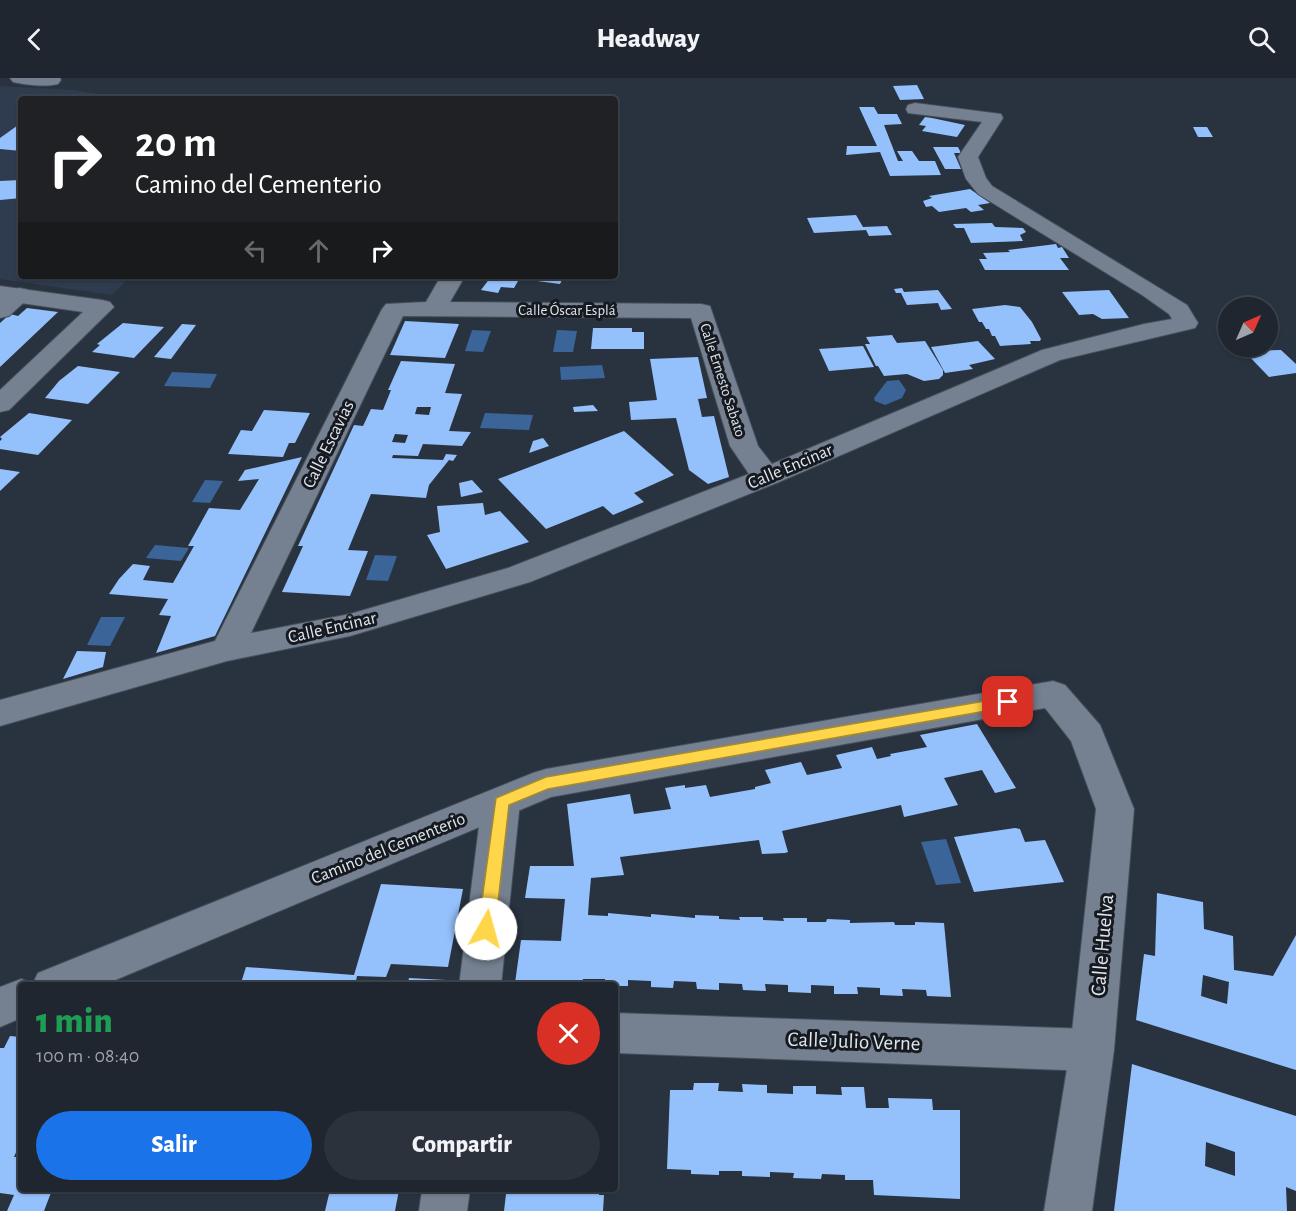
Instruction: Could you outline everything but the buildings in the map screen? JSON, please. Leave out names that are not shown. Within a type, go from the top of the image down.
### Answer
[{"type":"street","points":[[19,78],[52,80]]},
{"type":"street","name":"Calle Encinar","points":[[0,713],[227,649],[350,625],[519,575],[769,476],[1051,355],[1144,331],[1161,330],[1186,323],[1179,310],[1150,290],[986,190],[976,179],[968,157],[994,118],[915,109]]},
{"type":"street","points":[[433,310],[451,279]]},
{"type":"street","points":[[0,312],[10,294],[102,307],[0,404]]},
{"type":"street","name":"Calle Escavias","points":[[227,649],[394,309],[433,310]]},
{"type":"street","name":"Calle Óscar Esplá","points":[[433,310],[701,311]]},
{"type":"street","name":"Calle Ernesto Sabato","points":[[701,311],[744,446],[757,466],[769,476]]},
{"type":"street","name":"Camino del Cementerio","points":[[62,982],[546,783],[1053,694]]},
{"type":"street","name":"Calle Huelva","points":[[1053,694],[1087,735],[1115,809],[1092,1050],[1068,1211]]},
{"type":"street","points":[[480,982],[501,802]]},
{"type":"street","points":[[0,1007],[18,999]]},
{"type":"street","name":"Calle Julio Verne","points":[[618,1033],[1092,1050]]},
{"type":"street","points":[[442,1211],[446,1192]]},
{"type":"shaded area","points":[[0,86],[73,90],[111,96],[18,96],[18,279],[128,279],[112,295],[0,279]]},
{"type":"water","points":[[472,330],[491,331],[483,352],[465,351]]},
{"type":"water","points":[[557,330],[577,331],[573,352],[553,352]]},
{"type":"water","points":[[602,365],[605,378],[561,380],[560,367]]},
{"type":"water","points":[[172,372],[217,374],[210,388],[164,386]]},
{"type":"water","points":[[899,380],[906,390],[902,398],[885,405],[875,401],[874,398],[887,381]]},
{"type":"water","points":[[485,413],[533,415],[529,430],[480,428]]},
{"type":"water","points":[[205,480],[223,481],[210,503],[192,502]]},
{"type":"water","points":[[155,545],[189,548],[181,561],[146,558]]},
{"type":"water","points":[[375,555],[397,556],[388,581],[366,580]]},
{"type":"water","points":[[101,617],[125,617],[110,646],[87,645]]},
{"type":"water","points":[[946,839],[961,883],[936,885],[921,842]]},
{"type":"route","points":[[486,929],[501,802],[546,783],[1008,702]]}]
